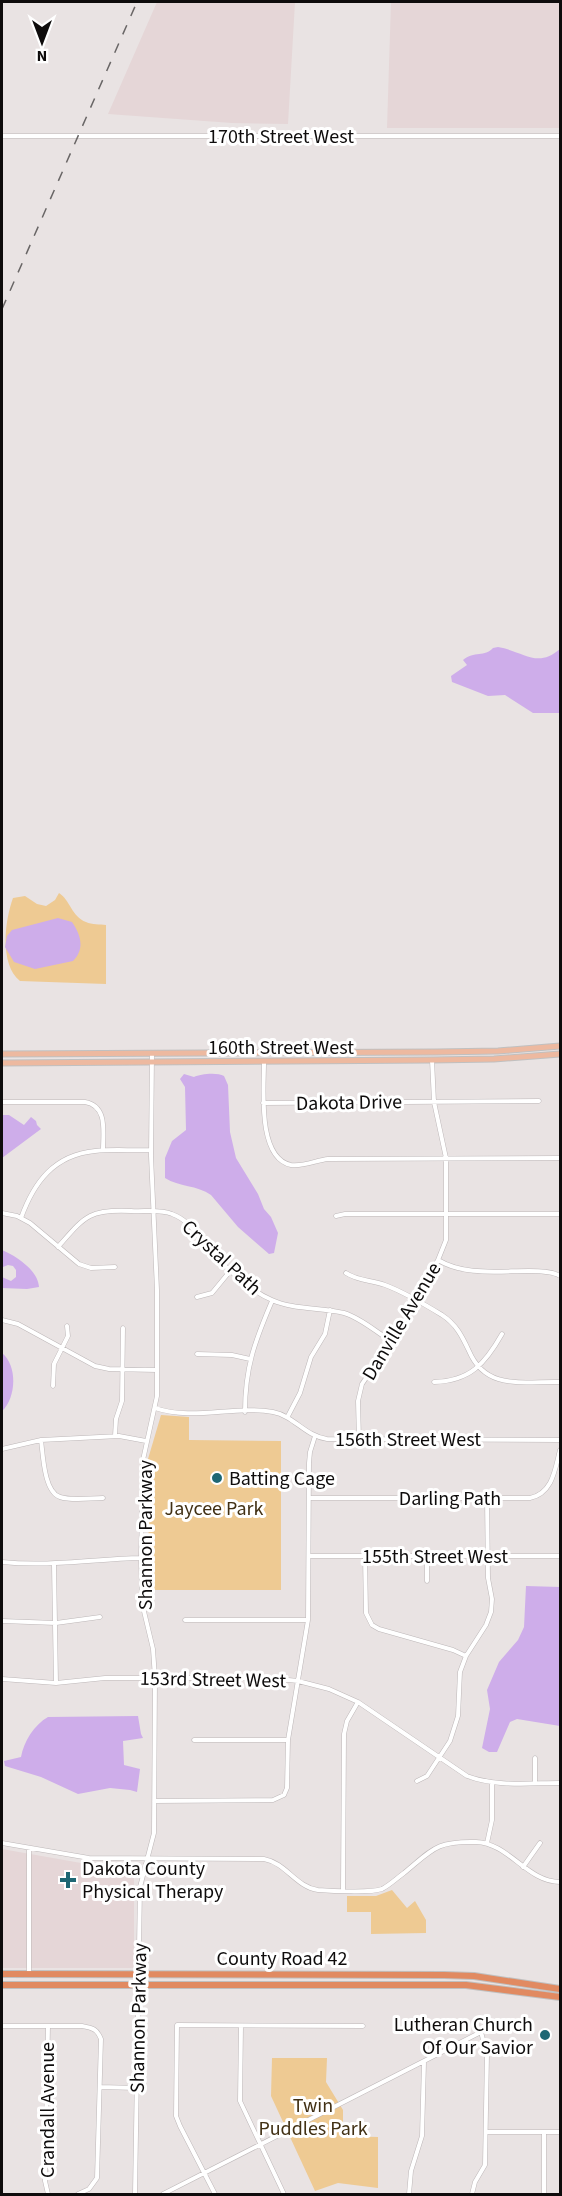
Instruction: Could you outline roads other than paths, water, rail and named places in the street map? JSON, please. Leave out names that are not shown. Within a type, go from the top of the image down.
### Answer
[{"type":"highway","name":"County Road 42","points":[[2,1974],[474,1976],[561,1989]]},
{"type":"highway","name":"County Road 42","points":[[2,1985],[466,1985],[561,1998]]},
{"type":"main road","name":"160th Street West","points":[[2,1054],[495,1051],[561,1046]]},
{"type":"main road","points":[[432,1060],[434,1056],[482,1054],[495,1051]]},
{"type":"main road","name":"160th Street West","points":[[2,1063],[264,1063],[432,1060],[543,1056],[561,1053]]},
{"type":"street","name":"170th Street West","points":[[2,136],[561,136]]},
{"type":"street","name":"Shannon Parkway","points":[[135,2194],[140,1887],[154,1833],[155,1678],[153,1649],[142,1603],[141,1558],[143,1460],[155,1408],[157,1370],[157,1260],[151,1150],[152,1054]]},
{"type":"street","name":"Danville Avenue","points":[[358,1440],[358,1401],[362,1384],[416,1300],[446,1240],[446,1158],[434,1102],[432,1060]]},
{"type":"street","points":[[264,1063],[263,1103],[266,1127],[276,1154],[284,1162],[295,1165],[328,1159],[559,1158]]},
{"type":"street","name":"Dakota Drive","points":[[263,1103],[539,1101]]},
{"type":"street","points":[[2,1102],[92,1103],[100,1110],[102,1116],[103,1150]]},
{"type":"street","points":[[21,1218],[34,1188],[49,1171],[74,1156],[103,1150],[151,1150]]},
{"type":"street","name":"Crystal Path","points":[[58,1247],[80,1222],[97,1212],[112,1210],[168,1212],[184,1220],[231,1270],[255,1291],[272,1301],[330,1310],[351,1316],[391,1341]]},
{"type":"street","points":[[2,1213],[21,1218],[84,1266],[115,1267]]},
{"type":"street","points":[[336,1216],[345,1214],[560,1214]]},
{"type":"street","points":[[438,1260],[451,1268],[465,1271],[532,1271],[551,1272],[561,1276]]},
{"type":"street","points":[[197,1297],[212,1293],[231,1270]]},
{"type":"street","points":[[346,1273],[355,1279],[386,1285],[444,1316],[462,1335],[478,1368],[489,1377],[502,1381],[561,1382]]},
{"type":"street","points":[[245,1412],[246,1377],[250,1359],[272,1301]]},
{"type":"street","points":[[288,1416],[300,1394],[311,1357],[325,1334],[330,1310]]},
{"type":"street","points":[[2,1320],[18,1324],[95,1366],[123,1370],[157,1370]]},
{"type":"street","points":[[53,1386],[54,1364],[68,1336],[67,1326]]},
{"type":"street","points":[[115,1436],[116,1419],[122,1401],[123,1328]]},
{"type":"street","points":[[434,1382],[457,1379],[478,1368],[492,1352],[502,1334]]},
{"type":"street","points":[[197,1354],[232,1355],[250,1359]]},
{"type":"street","name":"156th Street West","points":[[155,1408],[177,1412],[271,1412],[288,1416],[315,1436],[327,1439],[561,1440]]},
{"type":"street","points":[[2,1449],[41,1440],[115,1436],[146,1441]]},
{"type":"street","points":[[154,1801],[273,1800],[284,1795],[287,1788],[288,1740],[308,1620],[309,1457],[315,1436]]},
{"type":"street","points":[[41,1440],[43,1462],[49,1488],[53,1494],[62,1498],[103,1498]]},
{"type":"street","name":"Darling Path","points":[[309,1498],[530,1498],[543,1493],[550,1483],[561,1450]]},
{"type":"street","points":[[417,1781],[426,1776],[450,1741],[456,1728],[460,1672],[466,1656],[486,1625],[491,1612],[492,1599],[487,1556],[487,1498]]},
{"type":"street","name":"155th Street West","points":[[309,1556],[561,1556]]},
{"type":"street","points":[[365,1556],[366,1613],[372,1625],[466,1656]]},
{"type":"street","points":[[427,1556],[427,1581]]},
{"type":"street","points":[[2,1562],[54,1565],[141,1558]]},
{"type":"street","points":[[54,1565],[56,1683]]},
{"type":"street","points":[[2,1621],[56,1623],[100,1617]]},
{"type":"street","points":[[185,1620],[308,1620]]},
{"type":"street","name":"153rd Street West","points":[[2,1679],[56,1683],[105,1678],[268,1678],[298,1681],[329,1689],[358,1702],[467,1776],[492,1783],[561,1783]]},
{"type":"street","points":[[344,1890],[344,1734],[347,1721],[358,1702]]},
{"type":"street","points":[[194,1740],[288,1740]]},
{"type":"street","points":[[535,1758],[535,1783]]},
{"type":"street","points":[[487,1843],[492,1820],[492,1783]]},
{"type":"street","points":[[2,1843],[89,1858],[264,1859],[281,1865],[298,1881],[309,1887],[321,1890],[377,1890],[387,1886],[432,1850],[443,1844],[487,1843],[546,1881],[561,1882]]},
{"type":"street","points":[[523,1867],[540,1843]]},
{"type":"street","points":[[29,1848],[29,1974]]},
{"type":"street","points":[[215,2194],[176,2116],[177,2025],[363,2026]]},
{"type":"street","points":[[2,2026],[82,2026],[98,2031],[101,2039],[99,2162],[94,2184],[78,2194]]},
{"type":"street","name":"Crandall Avenue","points":[[48,2026],[45,2181],[48,2194]]},
{"type":"street","points":[[241,2026],[240,2101],[284,2194]]},
{"type":"street","points":[[163,2194],[481,2032],[487,2054],[486,2165],[475,2182],[472,2194]]},
{"type":"street","points":[[409,2194],[411,2171],[422,2136],[424,2062]]},
{"type":"street","points":[[100,2087],[137,2088]]},
{"type":"street","points":[[486,2132],[561,2132]]},
{"type":"street","points":[[544,2132],[544,2194]]},
{"type":"railway","points":[[2,309],[137,2]]},
{"type":"place","name":"Batting Cage","points":[[217,1478]]},
{"type":"place","name":"Dakota County Physical Therapy","points":[[68,1880]]},
{"type":"place","name":"Lutheran Church Of Our Savior","points":[[545,2035]]},
{"type":"park label","name":"Jaycee Park","points":[[214,1508]]},
{"type":"park label","name":"Twin Puddles Park","points":[[313,2116]]}]
